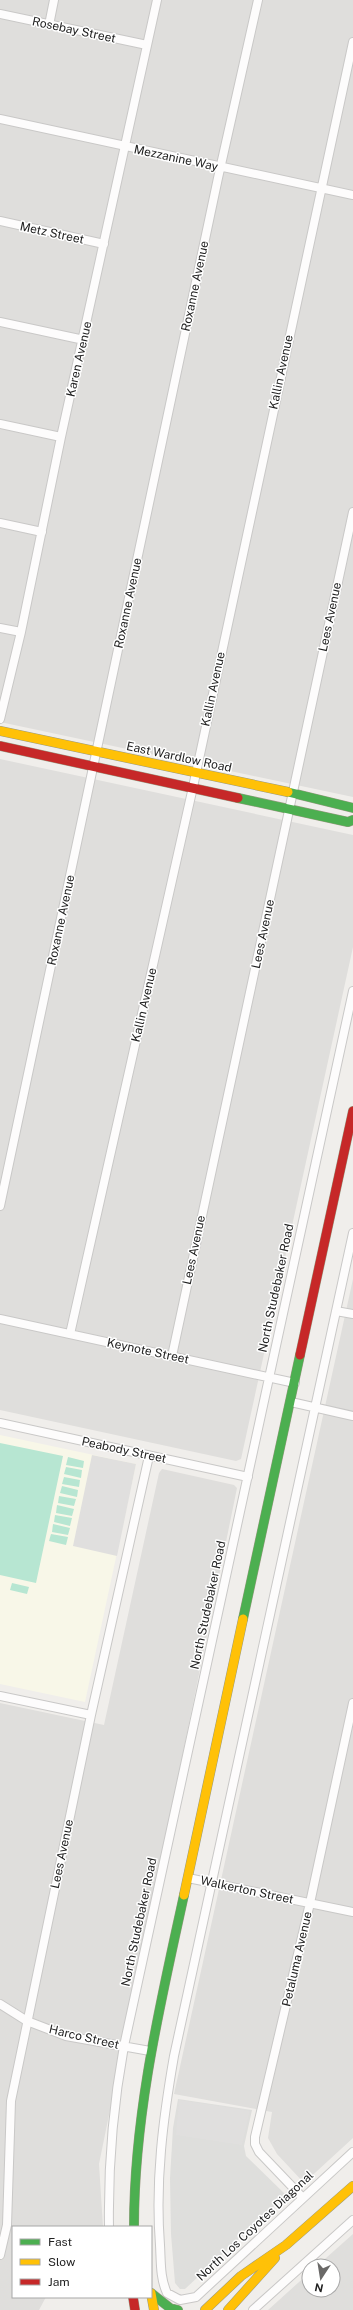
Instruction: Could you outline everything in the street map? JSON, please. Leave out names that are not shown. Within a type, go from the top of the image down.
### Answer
[{"type":"main road","name":"East Wardlow Road","points":[[0,731],[292,793],[353,808]]},
{"type":"main road","points":[[0,746],[290,808],[348,822],[353,820]]},
{"type":"main road","points":[[134,2226],[137,2136],[150,2051],[353,1112]]},
{"type":"main road","points":[[205,2310],[241,2276],[286,2245],[353,2186]]},
{"type":"main road","points":[[228,2310],[252,2286],[286,2245]]},
{"type":"main road","points":[[152,2294],[170,2308],[178,2310]]},
{"type":"main road","points":[[133,2298],[135,2310]]},
{"type":"main road","points":[[152,2298],[154,2310]]},
{"type":"street","points":[[49,24],[54,0]]},
{"type":"street","name":"Karen Avenue","points":[[0,718],[21,632],[61,437],[84,340],[157,0]]},
{"type":"street","name":"Roxanne Avenue","points":[[0,1206],[220,167],[258,0]]},
{"type":"street","name":"Rosebay Street","points":[[0,14],[147,45]]},
{"type":"street","name":"Kallin Avenue","points":[[70,1334],[193,787],[353,42]]},
{"type":"street","name":"Mezzanine Way","points":[[0,119],[353,195]]},
{"type":"street","name":"Metz Street","points":[[0,221],[104,244]]},
{"type":"street","points":[[0,322],[84,340]]},
{"type":"street","points":[[0,424],[61,437]]},
{"type":"street","name":"Lees Avenue","points":[[172,1356],[353,512]]},
{"type":"street","points":[[0,523],[42,532]]},
{"type":"street","points":[[0,628],[21,632]]},
{"type":"street","name":"North Studebaker Road","points":[[110,2226],[111,2148],[115,2105],[124,2046],[353,991]]},
{"type":"street","points":[[213,1883],[353,1233]]},
{"type":"street","points":[[336,1311],[353,1314]]},
{"type":"street","name":"Keynote Street","points":[[0,1320],[295,1383]]},
{"type":"street","points":[[291,1402],[353,1416]]},
{"type":"street","name":"Peabody Street","points":[[0,1423],[248,1477]]},
{"type":"street","name":"Lees Avenue","points":[[0,2255],[7,2225],[11,2101],[91,1715],[149,1456]]},
{"type":"street","points":[[0,1696],[91,1715]]},
{"type":"street","name":"Petaluma Avenue","points":[[302,2197],[258,2152],[255,2144],[310,1903],[353,1703]]},
{"type":"street","name":"Walkerton Street","points":[[188,1878],[353,1912]]},
{"type":"street","name":"North Los Coyotes Diagonal","points":[[213,1883],[174,2056],[163,2121],[158,2187],[158,2231],[162,2278],[167,2293],[180,2300],[196,2297],[302,2197],[353,2152]]},
{"type":"street","name":"Harco Street","points":[[0,2004],[27,2020],[66,2036],[150,2051]]},
{"type":"street","points":[[253,2310],[353,2220]]},
{"type":"shaded area","points":[[0,0],[353,0],[353,797],[0,722]]},
{"type":"shaded area","points":[[0,759],[353,835],[353,947],[241,1459],[236,1461],[0,1410]]},
{"type":"shaded area","points":[[353,1279],[353,2138],[304,2183],[277,2154],[268,2138],[272,2112],[174,2094]]},
{"type":"shaded area","points":[[0,1435],[136,1464],[85,1702],[0,1684]]},
{"type":"shaded area","points":[[92,1455],[136,1464],[117,1556],[73,1546]]},
{"type":"shaded area","points":[[162,1469],[234,1485],[237,1488],[99,2164],[103,2226],[12,2226],[12,2298],[45,2298],[39,2310],[0,2310],[0,1703],[104,1725],[159,1473]]},
{"type":"shaded area","points":[[178,2099],[252,2110],[244,2146],[246,2156],[286,2195],[185,2289],[180,2289],[175,2283],[171,2234],[170,2178],[173,2128]]},
{"type":"shaded area","points":[[179,2100],[250,2111],[242,2145],[176,2135]]},
{"type":"shaded area","points":[[353,2234],[353,2310],[268,2310],[301,2280],[301,2298],[341,2298],[341,2258],[326,2258]]},
{"type":"green space","points":[[0,1443],[63,1456],[36,1583],[0,1575]]},
{"type":"green space","points":[[68,1457],[84,1461],[83,1468],[66,1465]]},
{"type":"green space","points":[[66,1467],[82,1470],[81,1478],[64,1474]]},
{"type":"green space","points":[[64,1477],[80,1480],[79,1487],[62,1484]]},
{"type":"green space","points":[[62,1486],[78,1490],[77,1497],[60,1493]]},
{"type":"green space","points":[[59,1496],[76,1499],[74,1506],[58,1503]]},
{"type":"green space","points":[[57,1505],[74,1509],[72,1516],[56,1513]]},
{"type":"green space","points":[[55,1515],[72,1518],[70,1526],[54,1522]]},
{"type":"green space","points":[[53,1524],[70,1528],[68,1535],[52,1532]]},
{"type":"green space","points":[[51,1534],[68,1537],[66,1545],[49,1541]]},
{"type":"green space","points":[[12,1583],[29,1587],[27,1594],[10,1590]]},
{"type":"traffic: fast","points":[[288,792],[353,808]]},
{"type":"traffic: fast","points":[[238,798],[348,822],[353,820]]},
{"type":"traffic: fast","points":[[243,1619],[300,1355]]},
{"type":"traffic: fast","points":[[134,2226],[138,2143],[143,2101],[166,1977],[184,1895]]},
{"type":"traffic: fast","points":[[152,2294],[170,2308],[178,2310]]},
{"type":"traffic: slow","points":[[0,731],[288,792]]},
{"type":"traffic: slow","points":[[184,1895],[243,1619]]},
{"type":"traffic: slow","points":[[205,2310],[241,2276],[286,2245],[353,2186]]},
{"type":"traffic: slow","points":[[228,2310],[275,2258]]},
{"type":"traffic: slow","points":[[152,2298],[154,2310]]},
{"type":"traffic: jam","points":[[0,746],[238,798]]},
{"type":"traffic: jam","points":[[300,1355],[353,1111]]},
{"type":"traffic: jam","points":[[133,2298],[135,2310]]}]
